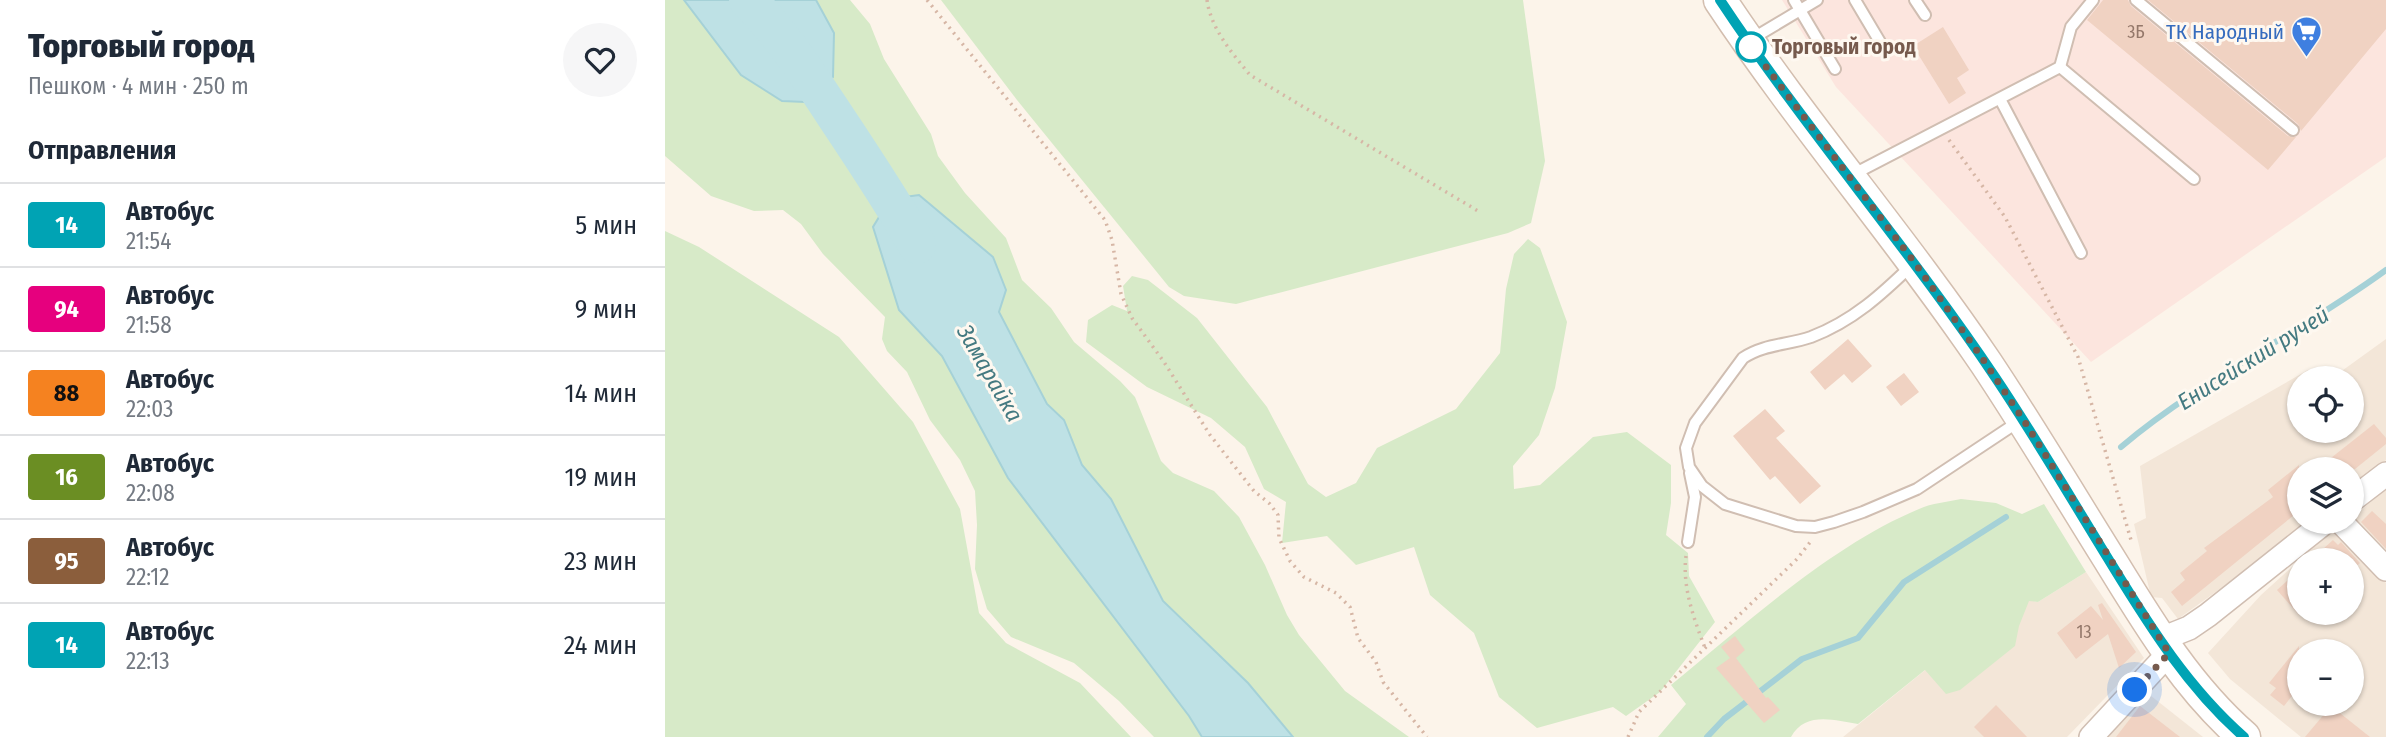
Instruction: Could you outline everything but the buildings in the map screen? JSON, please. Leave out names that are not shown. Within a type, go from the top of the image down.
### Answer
[{"type":"street","points":[[1720,0],[1848,177],[1915,263],[2023,419],[2164,647],[2201,694],[2244,737]]},
{"type":"street","points":[[2364,491],[2386,474]]},
{"type":"street","points":[[2091,737],[2164,647],[2310,534]]},
{"type":"street","points":[[2352,534],[2386,569]]},
{"type":"lane","points":[[1794,0],[1835,69]]},
{"type":"lane","points":[[1748,42],[1817,0]]},
{"type":"lane","points":[[1855,0],[1880,42]]},
{"type":"lane","points":[[1915,0],[1925,15]]},
{"type":"lane","points":[[1848,177],[2060,67],[2071,27],[2093,0]]},
{"type":"lane","points":[[2136,0],[2293,130]]},
{"type":"lane","points":[[2060,67],[2194,179]]},
{"type":"lane","points":[[2000,99],[2081,253]]},
{"type":"lane","points":[[1688,541],[1695,497],[1686,448],[1695,423],[1743,358],[1753,351],[1808,338],[1840,324],[1879,297],[1915,263]]},
{"type":"lane","points":[[1689,467],[1702,486],[1725,504],[1796,526],[1815,527],[1863,512],[1917,489],[2023,419]]},
{"type":"path","points":[[927,0],[1105,220],[1112,240],[1121,293],[1132,318],[1164,362],[1210,435],[1254,491],[1270,504],[1278,515],[1279,538],[1290,561],[1304,577],[1336,593],[1350,607],[1358,638],[1376,662],[1383,682],[1427,737]]},
{"type":"path","points":[[1207,0],[1209,13],[1227,47],[1250,75],[1478,211]]},
{"type":"path","points":[[1942,130],[2005,217],[2078,357],[2131,541]]},
{"type":"path","points":[[1628,737],[1639,712],[1797,559],[1809,542],[1834,522]]},
{"type":"path","points":[[1688,541],[1684,570],[1688,594],[1705,649]]},
{"type":"shaded area","points":[[1782,0],[2386,0],[2386,157],[2091,362],[1836,87]]},
{"type":"shaded area","points":[[2386,339],[2386,460],[2364,479],[2364,457],[2287,457],[2287,534],[2296,534],[2178,619],[2162,598],[2151,597],[2134,524],[2146,518],[2140,466],[2287,382],[2287,443],[2364,443],[2364,366],[2349,366]]},
{"type":"shaded area","points":[[2386,489],[2386,559],[2364,532],[2364,508]]},
{"type":"shaded area","points":[[2329,534],[2339,534],[2352,548],[2313,548]]},
{"type":"shaded area","points":[[2364,560],[2386,583],[2386,737],[2301,737],[2230,679],[2208,653],[2261,595],[2287,572],[2287,625],[2364,625]]},
{"type":"shaded area","points":[[2086,572],[2144,658],[2067,737],[1843,737],[2015,597],[2038,602]]},
{"type":"shaded area","points":[[2146,692],[2203,737],[2107,737]]},
{"type":"green space","points":[[665,0],[684,0],[741,75],[834,33],[816,0],[850,0],[870,24],[884,59],[931,134],[938,156],[965,193],[1006,238],[1022,280],[1051,308],[1074,342],[1135,397],[1161,461],[1173,473],[1214,491],[1239,517],[1299,635],[1345,691],[1409,737],[1293,737],[1248,683],[1163,601],[1111,499],[1082,465],[1064,420],[1047,404],[999,312],[1006,290],[993,257],[919,195],[873,227],[899,310],[942,356],[1008,478],[1189,716],[1202,737],[1154,737],[1119,701],[1074,663],[1011,637],[987,609],[975,569],[975,491],[960,460],[930,420],[907,372],[887,351],[882,339],[885,317],[823,254],[801,224],[783,210],[754,211],[711,196],[665,156]]},
{"type":"green space","points":[[941,0],[1523,0],[1545,161],[1531,223],[1508,233],[1236,304],[1184,296],[1169,287],[1017,100]]},
{"type":"green space","points":[[665,231],[699,247],[839,337],[913,422],[960,509],[979,613],[1006,643],[1080,683],[1131,737],[665,737]]},
{"type":"green space","points":[[1528,239],[1540,248],[1567,322],[1555,388],[1539,435],[1513,466],[1514,489],[1540,485],[1593,437],[1627,432],[1671,465],[1671,503],[1666,535],[1688,553],[1689,576],[1715,622],[1660,692],[1626,716],[1613,707],[1537,728],[1499,697],[1474,633],[1430,595],[1414,547],[1356,565],[1327,536],[1282,543],[1286,502],[1264,489],[1245,447],[1211,418],[1147,387],[1086,342],[1088,320],[1112,305],[1127,311],[1123,286],[1132,276],[1148,280],[1197,318],[1267,407],[1308,484],[1326,497],[1356,483],[1377,448],[1456,409],[1500,353],[1506,289],[1514,254]]},
{"type":"green space","points":[[1961,499],[1996,503],[2022,514],[2044,504],[2086,572],[2038,602],[2029,601],[2019,626],[2015,646],[1960,690],[1946,694],[1925,670],[1858,724],[1812,720],[1804,723],[1791,737],[1658,737],[1686,704],[1671,685],[1759,612],[1821,565],[1886,525],[1924,507]]},
{"type":"water","points":[[684,0],[816,0],[834,33],[833,77],[805,102],[782,101],[741,75]]},
{"type":"water","points":[[919,195],[993,257],[1006,290],[999,312],[1047,404],[1064,420],[1082,465],[1111,499],[1163,601],[1248,683],[1293,737],[1202,737],[1189,716],[1008,478],[942,356],[899,310],[873,227],[890,199]]},
{"type":"waterway","name":"Замарайка","points":[[748,0],[784,41],[805,71],[878,180],[917,245]]},
{"type":"waterway","name":"Енисейский ручей","points":[[2121,447],[2185,399],[2320,315],[2386,270]]},
{"type":"waterway","name":"Енисейский ручей","points":[[1707,737],[1724,719],[1802,659],[1858,638],[1904,582],[2006,517]]},
{"type":"bus line","name":"14","points":[[1720,0],[1762,64],[1915,263],[1982,358],[2023,419],[2159,640],[2201,694],[2244,737]]},
{"type":"place","name":"Торговый город","points":[[1751,47]]},
{"type":"place","name":"ТК Народный","points":[[2307,59]]},
{"type":"route","points":[[1751,47],[1915,263],[1982,358],[2169,653],[2135,690]]}]
